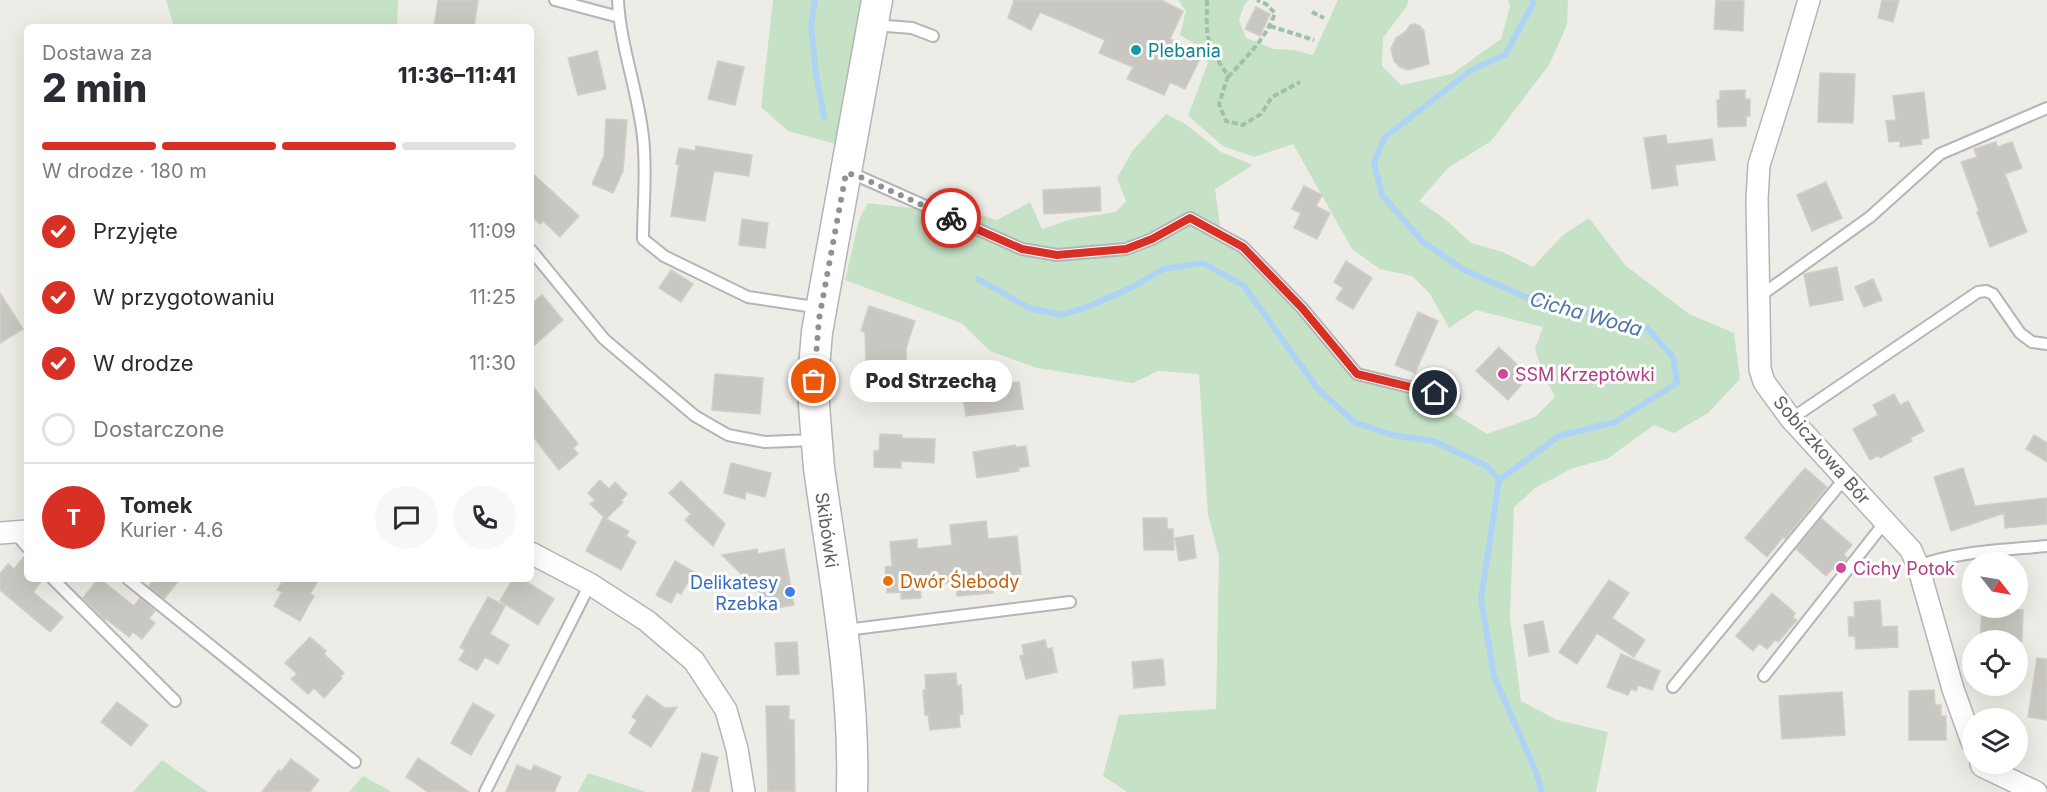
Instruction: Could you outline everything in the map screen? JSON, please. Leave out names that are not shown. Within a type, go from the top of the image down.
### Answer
[{"type":"main road","name":"Skibówki","points":[[852,792],[852,720],[816,440],[814,368],[821,308],[876,12]]},
{"type":"street","name":"Sobiczkowa Bór","points":[[1809,0],[1758,165],[1760,369],[1764,382],[1791,418],[1911,550],[1918,566],[1962,714]]},
{"type":"street","points":[[534,555],[590,584],[647,621],[694,661],[726,710],[737,749],[744,792]]},
{"type":"street","points":[[1999,774],[2036,792]]},
{"type":"lane","points":[[555,0],[618,17]]},
{"type":"lane","points":[[618,0],[618,17],[636,87],[644,138],[643,239],[664,256],[747,297],[821,308]]},
{"type":"lane","points":[[876,12],[933,36]]},
{"type":"lane","points":[[1760,296],[1870,217],[1940,154],[2047,108]]},
{"type":"lane","points":[[846,173],[858,176],[1022,249],[1057,255],[1126,249],[1152,239],[1190,218],[1243,247],[1302,308],[1357,374],[1454,398]]},
{"type":"lane","points":[[534,254],[604,339],[695,416],[728,435],[765,442],[816,440]]},
{"type":"lane","points":[[1791,418],[1978,292],[1986,291],[1993,294],[2020,333],[2032,342],[2047,344]]},
{"type":"lane","points":[[1673,687],[1845,478]]},
{"type":"lane","points":[[1764,676],[1885,522]]},
{"type":"lane","points":[[1918,566],[1945,558],[2047,546]]},
{"type":"lane","points":[[56,582],[175,701]]},
{"type":"lane","points":[[132,582],[355,762]]},
{"type":"lane","points":[[485,792],[590,584]]},
{"type":"lane","points":[[842,631],[1070,602]]},
{"type":"path","points":[[1207,0],[1206,32],[1210,49],[1228,78]]},
{"type":"path","points":[[1257,0],[1266,4],[1275,13],[1263,37],[1228,78],[1219,104],[1226,121],[1243,125],[1261,114],[1272,97],[1300,82]]},
{"type":"path","points":[[1312,12],[1324,18]]},
{"type":"path","points":[[1270,26],[1314,40]]},
{"type":"green space","points":[[166,0],[398,0],[397,24],[173,24]]},
{"type":"green space","points":[[773,0],[866,0],[836,144],[788,131],[761,107]]},
{"type":"green space","points":[[1178,0],[1249,0],[1239,19],[1246,38],[1274,49],[1294,50],[1313,55],[1338,0],[1409,0],[1383,38],[1382,66],[1401,85],[1452,74],[1501,39],[1510,7],[1508,0],[1568,0],[1567,25],[1549,65],[1491,141],[1448,168],[1419,201],[1444,218],[1471,243],[1503,252],[1533,267],[1563,235],[1589,218],[1625,265],[1689,314],[1734,333],[1740,379],[1708,413],[1674,433],[1654,425],[1607,459],[1573,468],[1535,488],[1514,507],[1510,618],[1521,701],[1557,720],[1608,732],[1596,792],[1127,792],[1103,776],[1119,715],[1216,709],[1219,556],[1208,515],[1199,374],[1158,371],[1133,383],[1037,368],[990,351],[961,323],[845,280],[859,220],[868,203],[912,208],[936,201],[997,220],[1030,202],[1042,229],[1072,219],[1116,212],[1126,201],[1117,178],[1133,150],[1166,114],[1184,123],[1221,152],[1253,165],[1215,189],[1221,233],[1327,344],[1367,375],[1420,387],[1437,403],[1487,434],[1535,417],[1555,397],[1544,376],[1535,349],[1543,327],[1476,310],[1449,328],[1430,294],[1412,276],[1380,269],[1352,249],[1293,144],[1254,157],[1223,146],[1188,116],[1208,63],[1197,45],[1180,35],[1186,11]]},
{"type":"green space","points":[[162,760],[208,792],[133,792]]},
{"type":"green space","points":[[588,773],[646,792],[578,792]]},
{"type":"green space","points":[[363,776],[392,792],[349,792]]},
{"type":"building","points":[[438,0],[478,0],[474,24],[434,24]]},
{"type":"building","name":"Plebania","points":[[1013,0],[1161,0],[1183,11],[1170,39],[1202,55],[1185,89],[1170,82],[1164,95],[1127,79],[1133,67],[1099,53],[1105,40],[1040,12],[1031,30],[1008,18]]},
{"type":"building","points":[[1716,0],[1744,1],[1743,31],[1714,29]]},
{"type":"building","points":[[1882,0],[1899,0],[1893,22],[1878,18]]},
{"type":"building","points":[[1256,7],[1270,14],[1260,36],[1245,29]]},
{"type":"building","points":[[1415,24],[1424,31],[1429,64],[1408,70],[1400,67],[1394,61],[1391,49],[1396,38],[1410,25]]},
{"type":"building","points":[[597,51],[606,89],[578,95],[568,58]]},
{"type":"building","points":[[718,61],[744,67],[735,105],[708,99]]},
{"type":"building","points":[[1820,73],[1855,74],[1853,123],[1818,122]]},
{"type":"building","points":[[1745,90],[1745,99],[1750,99],[1750,116],[1746,116],[1746,126],[1718,127],[1717,100],[1720,100],[1720,91]]},
{"type":"building","points":[[1924,92],[1929,138],[1921,139],[1922,144],[1900,147],[1900,141],[1889,142],[1886,121],[1896,120],[1893,96]]},
{"type":"building","points":[[606,119],[627,120],[623,171],[613,193],[592,184],[604,156]]},
{"type":"building","points":[[1666,135],[1667,144],[1712,139],[1715,160],[1675,165],[1678,185],[1652,189],[1644,138]]},
{"type":"building","points":[[1996,142],[1997,147],[2012,142],[2022,168],[2005,174],[2027,232],[1990,247],[1961,162],[1977,157],[1974,149]]},
{"type":"building","points":[[696,146],[752,155],[749,176],[714,171],[705,221],[671,216],[679,165],[676,164],[679,148],[695,151]]},
{"type":"building","points":[[534,175],[579,216],[560,237],[543,221],[540,224],[534,219]]},
{"type":"building","points":[[1826,182],[1842,218],[1812,231],[1797,195]]},
{"type":"building","points":[[1304,186],[1322,195],[1316,206],[1330,213],[1317,239],[1294,228],[1301,213],[1292,209]]},
{"type":"building","points":[[1100,187],[1101,211],[1044,214],[1043,190]]},
{"type":"building","points":[[742,219],[768,223],[765,248],[739,245]]},
{"type":"building","points":[[1346,261],[1372,278],[1353,309],[1336,299],[1343,288],[1334,282]]},
{"type":"building","points":[[1837,267],[1843,300],[1810,306],[1804,274]]},
{"type":"building","points":[[671,270],[693,284],[681,302],[659,288]]},
{"type":"building","points":[[1873,279],[1882,300],[1864,307],[1855,287]]},
{"type":"building","points":[[0,293],[23,329],[0,343]]},
{"type":"building","points":[[542,295],[563,320],[534,345],[534,302]]},
{"type":"building","points":[[869,306],[915,321],[906,348],[907,383],[888,384],[888,392],[863,393],[862,362],[866,362],[865,332],[861,331]]},
{"type":"building","points":[[1418,312],[1438,321],[1415,373],[1395,365]]},
{"type":"building","name":"SSM Krzeptówki","points":[[1499,347],[1529,376],[1508,400],[1476,371]]},
{"type":"building","points":[[715,374],[763,378],[760,414],[712,410]]},
{"type":"building","points":[[1019,382],[1023,409],[966,416],[963,397],[986,394],[985,386]]},
{"type":"building","points":[[534,388],[578,444],[573,448],[578,454],[559,470],[534,438]]},
{"type":"building","points":[[1894,394],[1900,405],[1908,401],[1924,431],[1910,438],[1912,441],[1880,458],[1879,455],[1870,460],[1853,429],[1878,415],[1873,405]]},
{"type":"building","points":[[880,434],[902,435],[902,438],[935,439],[934,463],[901,461],[901,468],[874,467],[874,451],[879,451]]},
{"type":"building","points":[[2034,435],[2047,443],[2047,462],[2026,449]]},
{"type":"building","points":[[1015,445],[1016,447],[1026,446],[1029,466],[1018,468],[1019,471],[977,478],[973,452]]},
{"type":"building","points":[[731,463],[771,473],[765,497],[746,492],[745,499],[724,493]]},
{"type":"building","points":[[1805,468],[1827,487],[1785,539],[1783,537],[1767,557],[1745,538]]},
{"type":"building","points":[[1963,468],[1975,506],[2047,498],[2047,524],[2005,528],[2004,513],[1951,531],[1934,477]]},
{"type":"building","points":[[600,480],[609,489],[615,482],[627,494],[621,501],[623,502],[606,519],[629,531],[626,536],[636,542],[621,570],[586,551],[605,518],[590,504],[595,500],[588,493]]},
{"type":"building","points":[[681,481],[725,524],[713,546],[685,520],[691,514],[669,493]]},
{"type":"building","points":[[1143,518],[1167,518],[1167,529],[1173,529],[1174,550],[1144,550]]},
{"type":"building","points":[[1821,518],[1852,545],[1844,554],[1847,558],[1836,571],[1833,568],[1826,576],[1796,549]]},
{"type":"building","points":[[986,521],[988,539],[1017,536],[1021,574],[991,577],[993,593],[957,596],[956,582],[920,585],[921,598],[901,599],[901,592],[887,593],[885,567],[892,566],[890,542],[917,539],[917,549],[952,545],[950,525]]},
{"type":"building","points":[[1193,535],[1196,558],[1179,561],[1175,538]]},
{"type":"building","points":[[757,549],[758,554],[784,549],[794,605],[776,608],[722,555]]},
{"type":"building","points":[[24,556],[24,582],[41,582],[33,592],[63,617],[50,632],[0,590],[0,574],[8,564],[14,569]]},
{"type":"building","points":[[675,561],[694,572],[681,594],[677,592],[671,603],[656,595]]},
{"type":"building","points":[[1609,580],[1629,593],[1612,618],[1645,640],[1634,657],[1597,633],[1577,664],[1559,652]]},
{"type":"building","points":[[96,582],[104,582],[134,606],[140,598],[155,611],[149,618],[155,623],[142,639],[133,632],[129,637],[105,620],[83,598]]},
{"type":"building","points":[[152,582],[178,582],[164,599],[149,586]]},
{"type":"building","points":[[282,582],[317,582],[310,594],[314,596],[300,621],[274,606],[282,592],[277,590]]},
{"type":"building","points":[[511,582],[527,582],[554,599],[538,625],[500,601]]},
{"type":"building","points":[[1772,593],[1795,613],[1793,618],[1797,620],[1778,642],[1775,640],[1767,649],[1759,643],[1753,651],[1736,636]]},
{"type":"building","points":[[488,597],[505,606],[490,634],[509,645],[498,664],[485,657],[477,670],[459,660],[465,650],[460,647]]},
{"type":"building","points":[[1880,600],[1882,627],[1897,626],[1898,647],[1856,649],[1855,636],[1849,636],[1848,617],[1855,617],[1854,602]]},
{"type":"building","points":[[1981,618],[2023,618],[2022,630],[1981,630]]},
{"type":"building","points":[[1543,621],[1549,652],[1529,656],[1524,625]]},
{"type":"building","points":[[310,637],[326,651],[324,654],[344,673],[324,698],[314,688],[308,694],[291,679],[297,674],[285,663]]},
{"type":"building","points":[[1045,640],[1047,649],[1052,648],[1057,672],[1026,679],[1020,656],[1024,655],[1022,645]]},
{"type":"building","points":[[797,642],[799,674],[777,675],[775,643]]},
{"type":"building","points":[[1621,654],[1660,671],[1652,690],[1638,685],[1636,691],[1631,689],[1628,695],[1607,687]]},
{"type":"building","points":[[2037,658],[2047,659],[2047,720],[2028,717]]},
{"type":"building","points":[[1163,659],[1165,685],[1134,688],[1132,662]]},
{"type":"building","points":[[956,673],[957,686],[961,685],[963,714],[959,715],[960,727],[930,730],[928,715],[925,715],[923,690],[926,690],[925,675]]},
{"type":"building","points":[[1934,690],[1935,705],[1941,705],[1941,716],[1946,716],[1946,740],[1909,740],[1909,691]]},
{"type":"building","points":[[1842,692],[1845,735],[1782,739],[1779,696]]},
{"type":"building","points":[[647,695],[665,708],[677,707],[651,747],[629,733],[637,720],[632,717]]},
{"type":"building","points":[[117,702],[148,725],[131,746],[101,722]]},
{"type":"building","points":[[473,703],[494,715],[471,755],[451,743]]},
{"type":"building","points":[[766,706],[789,706],[789,720],[794,720],[795,792],[768,792]]},
{"type":"building","points":[[702,753],[718,757],[709,792],[692,792]]},
{"type":"building","points":[[418,758],[469,792],[428,792],[406,777]]},
{"type":"building","points":[[291,759],[319,780],[310,792],[262,792],[279,770],[281,772]]},
{"type":"building","points":[[517,765],[531,771],[534,765],[561,777],[554,792],[506,792]]},
{"type":"waterway","points":[[815,0],[811,25],[816,74],[824,117]]},
{"type":"waterway","name":"Cicha Woda","points":[[1533,0],[1533,4],[1505,55],[1473,69],[1385,137],[1374,163],[1382,195],[1423,242],[1464,270],[1528,298],[1647,328],[1673,357],[1677,383],[1615,422],[1559,436],[1499,480],[1481,599],[1494,676],[1536,772],[1542,792]]},
{"type":"waterway","points":[[978,279],[1029,308],[1061,315],[1131,288],[1163,269],[1203,263],[1244,286],[1317,388],[1354,422],[1392,435],[1433,441],[1487,466],[1499,480]]},
{"type":"way so far","points":[[814,381],[819,319],[846,173],[858,176],[951,218]]},
{"type":"place","name":"Plebania","points":[[1136,50]]},
{"type":"place","name":"SSM Krzeptówki","points":[[1503,374]]},
{"type":"place","name":"Pod Strzechą","points":[[814,381]]},
{"type":"place","name":"Cichy Potok","points":[[1841,568]]},
{"type":"place","name":"Dwór Ślebody","points":[[888,581]]},
{"type":"place","name":"Delikatesy Rzebka","points":[[790,592]]},
{"type":"route","points":[[951,218],[1022,249],[1057,255],[1126,249],[1152,239],[1190,218],[1243,247],[1302,308],[1357,374],[1435,393]]}]
